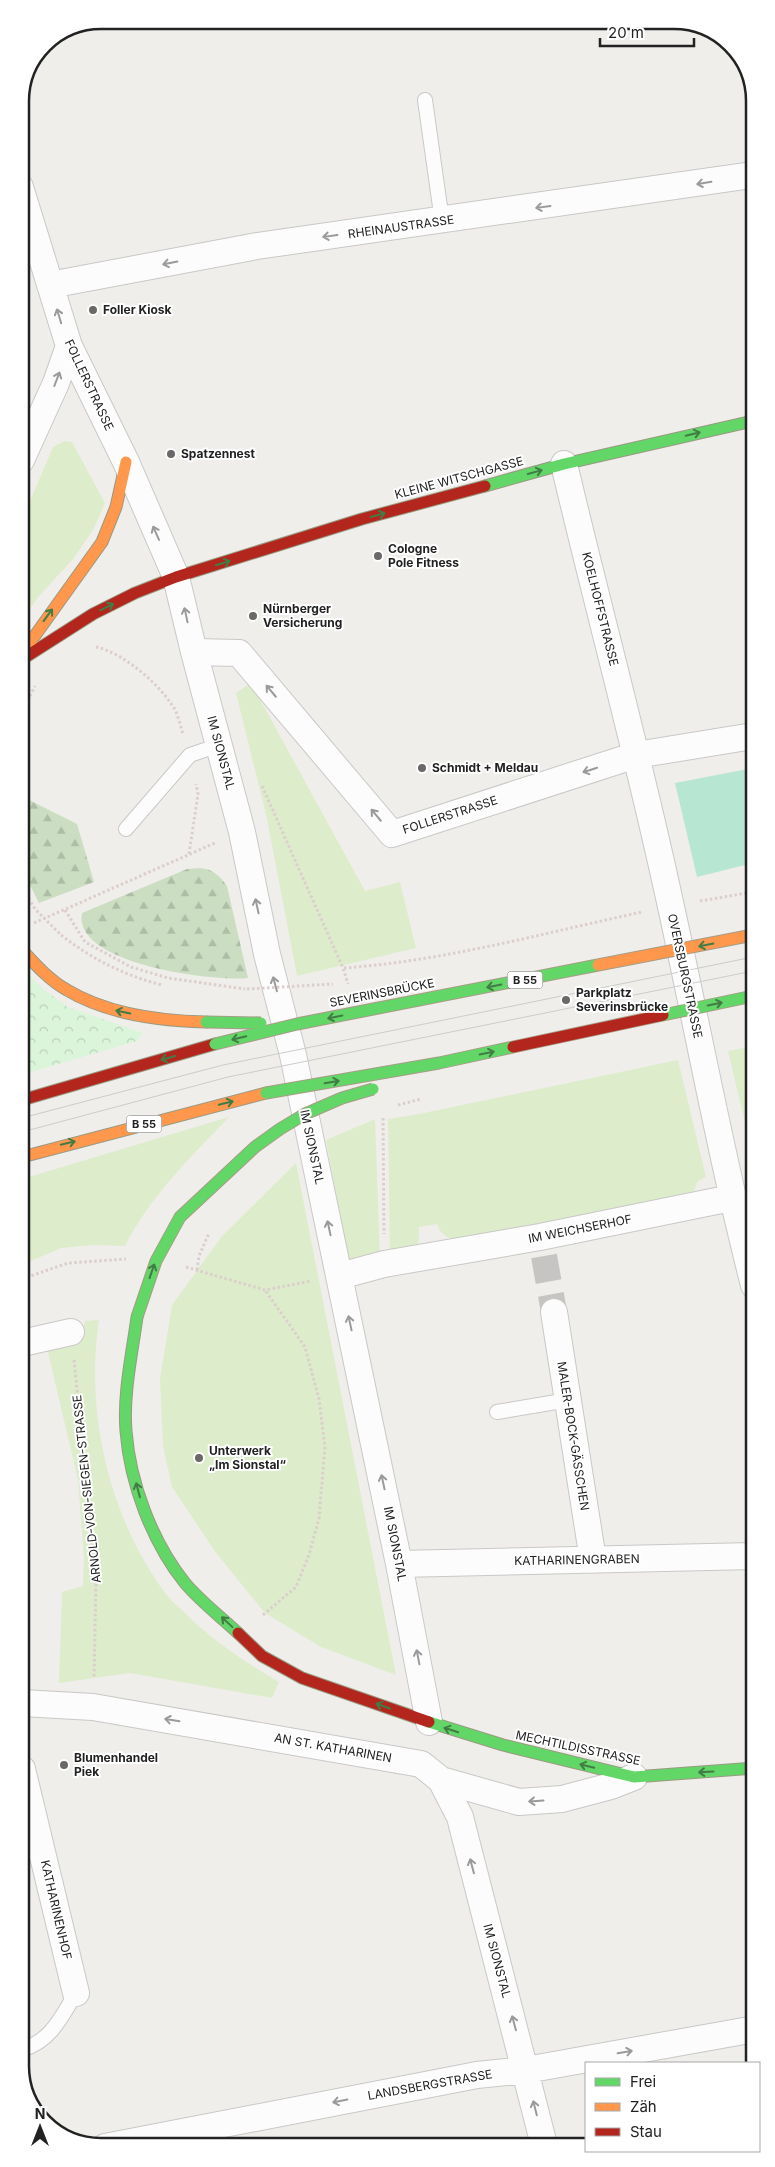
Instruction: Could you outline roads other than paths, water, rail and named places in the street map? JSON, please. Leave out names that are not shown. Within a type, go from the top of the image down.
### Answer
[{"type":"main road","name":"KLEINE WITSCHGASSE","points":[[29,655],[94,614],[135,593],[176,577],[362,520],[564,464],[746,423]]},
{"type":"main road","points":[[29,644],[102,542],[116,507],[126,462]]},
{"type":"main road","name":"SEVERINSBRÜCKE","points":[[29,1098],[215,1044],[297,1024],[746,936]]},
{"type":"main road","points":[[29,958],[52,981],[76,997],[104,1008],[133,1014],[206,1022],[297,1024]]},
{"type":"main road","name":"B 55","points":[[29,1155],[266,1093],[439,1063],[746,998]]},
{"type":"main road","name":"MECHTILDISSTRASSE","points":[[439,1063],[305,1114],[255,1146],[180,1217],[156,1261],[137,1318],[127,1395],[126,1431],[132,1467],[142,1507],[158,1541],[185,1583],[262,1656],[302,1678],[429,1722],[503,1745],[634,1777],[746,1769]]},
{"type":"street","name":"RHEINAUSTRASSE","points":[[50,285],[257,246],[442,221],[746,176]]},
{"type":"street","name":"FOLLERSTRASSE","points":[[29,216],[69,346],[126,462],[176,577]]},
{"type":"street","points":[[29,430],[56,383],[69,346]]},
{"type":"street","name":"KOELHOFFSTRASSE","points":[[564,464],[636,755]]},
{"type":"street","name":"IM SIONSTAL","points":[[176,577],[242,832],[267,954],[293,1055],[399,1564],[429,1722]]},
{"type":"street","name":"FOLLERSTRASSE","points":[[194,652],[239,653],[392,834],[636,755],[746,737]]},
{"type":"street","name":"OVERSBURGSTRASSE","points":[[636,755],[670,906],[731,1198]]},
{"type":"street","points":[[731,1198],[746,1255]]},
{"type":"street","name":"IM WEICHSERHOF","points":[[340,1276],[384,1264],[542,1247],[731,1198]]},
{"type":"street","name":"MALER-BOCK-GÄSSCHEN","points":[[554,1312],[593,1560]]},
{"type":"street","points":[[29,1341],[71,1332]]},
{"type":"street","name":"KATHARINENGRABEN","points":[[399,1564],[746,1556]]},
{"type":"street","name":"AN ST. KATHARINEN","points":[[29,1703],[93,1707],[421,1764],[441,1780],[519,1802],[562,1799],[611,1786],[634,1777]]},
{"type":"street","name":"IM SIONSTAL","points":[[441,1780],[460,1817],[542,2138]]},
{"type":"street","name":"KATHARINENHOF","points":[[29,1798],[76,1993]]},
{"type":"street","name":"LANDSBERGSTRASSE","points":[[151,2138],[477,2074],[526,2070],[746,2031]]},
{"type":"lane","points":[[426,100],[442,221]]},
{"type":"lane","points":[[126,829],[190,755],[219,746]]},
{"type":"lane","points":[[497,1412],[568,1400]]},
{"type":"lane","points":[[29,2047],[34,2046],[50,2034],[76,1993]]},
{"type":"tunnel","points":[[544,1256],[554,1312]]},
{"type":"tram line","points":[[29,1116],[223,1065],[746,958]]},
{"type":"tram line","points":[[29,1130],[228,1077],[746,972]]},
{"type":"place","name":"Foller Kiosk","points":[[93,310]]},
{"type":"place","name":"Spatzennest","points":[[171,454]]},
{"type":"place","name":"Cologne Pole Fitness","points":[[378,556]]},
{"type":"place","name":"Nürnberger Versicherung","points":[[253,616]]},
{"type":"place","name":"Schmidt + Meldau","points":[[422,768]]},
{"type":"place","name":"Parkplatz Severinsbrücke","points":[[566,1000]]},
{"type":"place","name":"Unterwerk „Im Sionstal“","points":[[199,1458]]},
{"type":"place","name":"Blumenhandel Piek","points":[[64,1765]]}]
